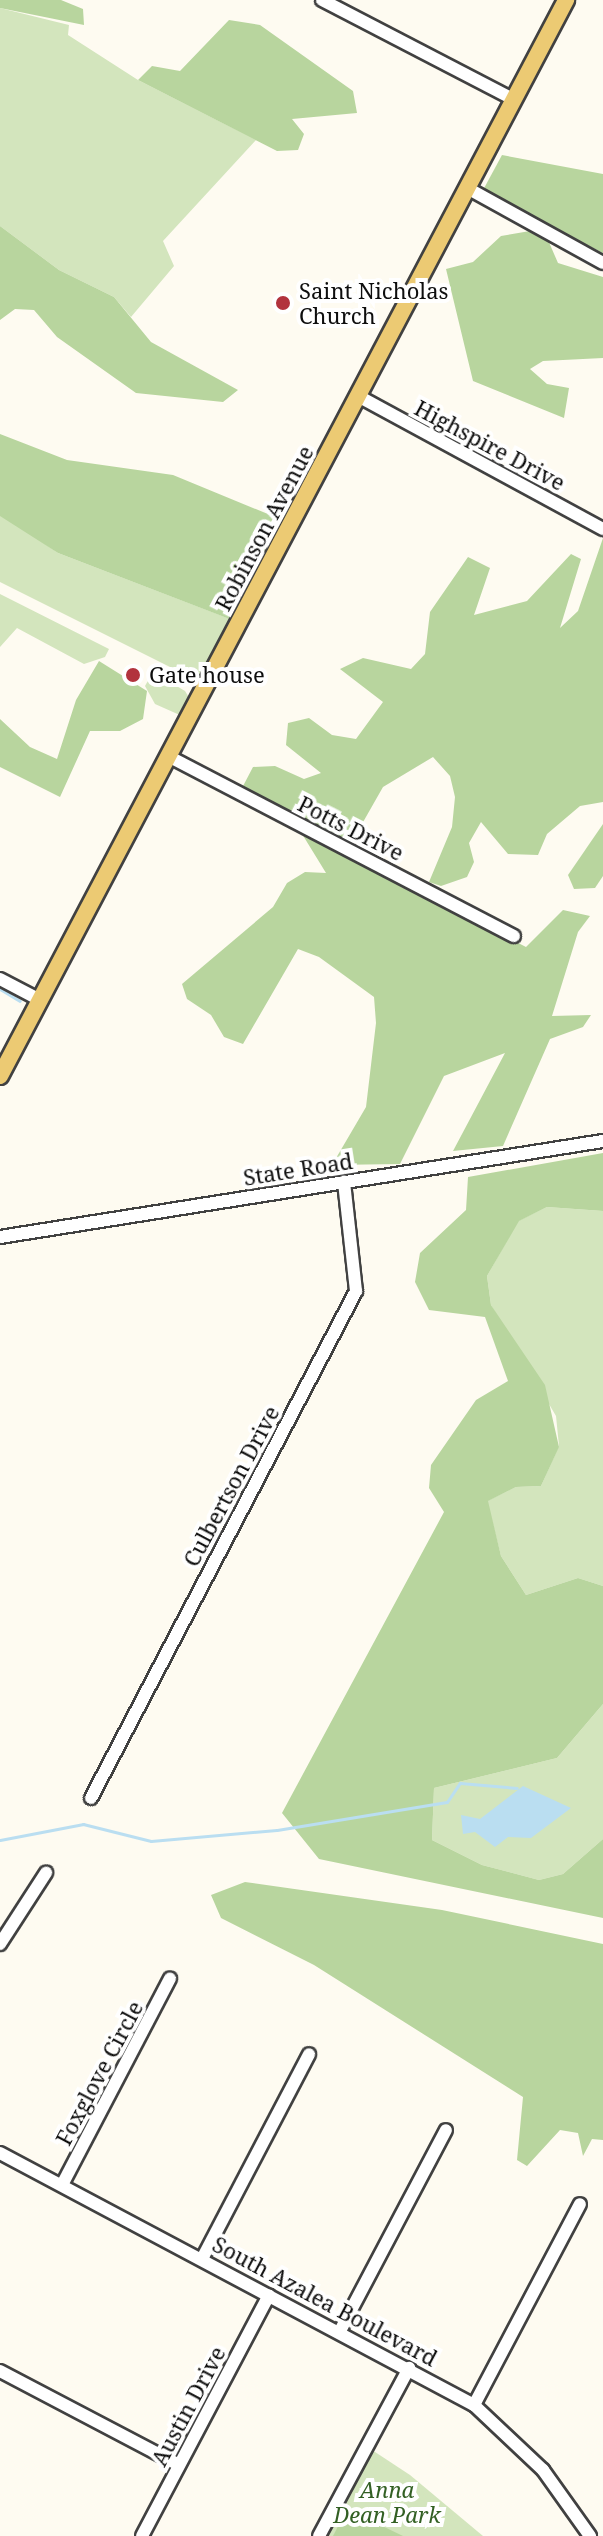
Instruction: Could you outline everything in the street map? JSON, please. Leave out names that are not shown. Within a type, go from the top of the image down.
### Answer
[{"type":"main road","name":"Robinson Avenue","points":[[0,1076],[566,0]]},
{"type":"street","points":[[322,0],[513,99]]},
{"type":"street","points":[[467,188],[603,263]]},
{"type":"street","name":"Highspire Drive","points":[[358,396],[603,529]]},
{"type":"street","name":"Potts Drive","points":[[168,756],[514,936]]},
{"type":"street","points":[[0,979],[40,1000]]},
{"type":"street","name":"State Road","points":[[0,1237],[603,1141]]},
{"type":"street","name":"Culbertson Drive","points":[[91,1798],[356,1291],[344,1182]]},
{"type":"street","points":[[0,1944],[46,1873]]},
{"type":"street","name":"Foxglove Circle","points":[[62,2185],[170,1978]]},
{"type":"street","points":[[202,2259],[309,2054]]},
{"type":"street","points":[[340,2331],[446,2130]]},
{"type":"street","name":"South Azalea Boulevard","points":[[0,2153],[340,2331],[474,2405],[543,2470],[590,2536]]},
{"type":"street","points":[[474,2405],[580,2204]]},
{"type":"street","name":"Austin Drive","points":[[142,2536],[269,2295]]},
{"type":"street","points":[[319,2536],[409,2368]]},
{"type":"street","points":[[0,2371],[179,2465]]},
{"type":"green space","points":[[0,0],[61,0],[83,9],[84,25],[0,8]]},
{"type":"green space","points":[[0,8],[69,25],[68,35],[138,80],[256,140],[163,241],[174,266],[131,317],[114,297],[59,270],[0,226]]},
{"type":"green space","points":[[229,20],[260,25],[353,91],[357,113],[292,119],[304,134],[298,150],[277,151],[138,80],[152,66],[180,71]]},
{"type":"green space","points":[[502,155],[603,174],[603,253],[482,192]]},
{"type":"green space","points":[[0,226],[59,270],[114,297],[151,342],[238,390],[223,402],[136,393],[57,337],[34,310],[15,309],[0,320]]},
{"type":"green space","points":[[530,231],[548,240],[558,263],[603,277],[603,358],[543,361],[530,369],[547,384],[569,388],[564,418],[473,381],[446,269],[473,262],[501,236]]},
{"type":"green space","points":[[0,434],[67,460],[173,475],[292,524],[240,623],[58,553],[0,516]]},
{"type":"green space","points":[[0,513],[58,553],[230,619],[198,681],[0,582]]},
{"type":"green space","points":[[603,538],[603,802],[580,806],[547,834],[538,855],[508,854],[481,822],[469,843],[474,862],[467,877],[441,886],[429,882],[452,827],[455,797],[450,776],[433,757],[383,787],[350,845],[242,788],[253,767],[275,766],[304,779],[321,773],[286,745],[288,723],[309,718],[332,735],[356,739],[383,702],[340,669],[363,658],[411,669],[425,654],[430,612],[468,557],[490,568],[474,615],[527,601],[571,554],[581,559],[560,628],[578,611]]},
{"type":"green space","points":[[0,594],[109,649],[105,657],[84,664],[17,628],[0,647]]},
{"type":"green space","points":[[99,661],[147,691],[143,719],[120,731],[90,731],[60,797],[0,767],[0,719],[30,747],[57,759],[76,700]]},
{"type":"green space","points":[[153,672],[185,691],[190,699],[182,716],[155,704],[145,686]]},
{"type":"green space","points":[[603,824],[603,876],[595,888],[574,889],[568,875]]},
{"type":"green space","points":[[299,829],[526,947],[563,910],[590,916],[578,932],[552,1016],[591,1015],[583,1027],[550,1039],[503,1146],[453,1151],[505,1053],[444,1076],[400,1164],[332,1165],[366,1107],[376,1023],[374,997],[319,957],[298,949],[243,1044],[224,1037],[211,1015],[187,999],[182,984],[273,907],[287,883],[305,872],[326,873]]},
{"type":"green space","points":[[603,1153],[603,1211],[547,1207],[519,1221],[487,1276],[491,1305],[545,1385],[559,1447],[541,1486],[516,1487],[488,1501],[501,1556],[526,1595],[578,1578],[603,1586],[603,1704],[557,1758],[434,1788],[432,1840],[482,1865],[539,1880],[563,1874],[603,1839],[603,1918],[319,1859],[282,1813],[444,1512],[429,1488],[431,1465],[476,1400],[508,1381],[485,1317],[429,1310],[415,1282],[420,1253],[466,1210],[468,1177]]},
{"type":"green space","points":[[547,1207],[603,1211],[603,1586],[578,1578],[526,1595],[501,1556],[487,1501],[516,1487],[541,1486],[559,1446],[556,1416],[491,1305],[487,1276],[518,1221]]},
{"type":"green space","points":[[603,1704],[603,1839],[563,1874],[539,1880],[482,1865],[432,1840],[434,1788],[557,1758]]},
{"type":"green space","points":[[245,1882],[442,1910],[603,1944],[603,2140],[592,2139],[583,2156],[578,2133],[560,2130],[527,2166],[517,2160],[523,2097],[314,1965],[221,1918],[211,1895]]},
{"type":"green space","name":"Anna Dean Park","points":[[372,2450],[410,2475],[483,2536],[327,2536]]},
{"type":"green space","points":[[347,2509],[403,2536],[333,2536]]},
{"type":"water","points":[[523,1786],[571,1808],[531,1838],[508,1837],[495,1847],[475,1832],[463,1834],[461,1815],[480,1819]]},
{"type":"waterway","points":[[0,989],[20,1001]]},
{"type":"waterway","points":[[0,1840],[83,1824],[151,1841],[277,1830],[447,1802],[460,1783],[517,1788]]},
{"type":"place","name":"Saint Nicholas Church","points":[[283,303]]},
{"type":"place","name":"Gate house","points":[[133,675]]}]
